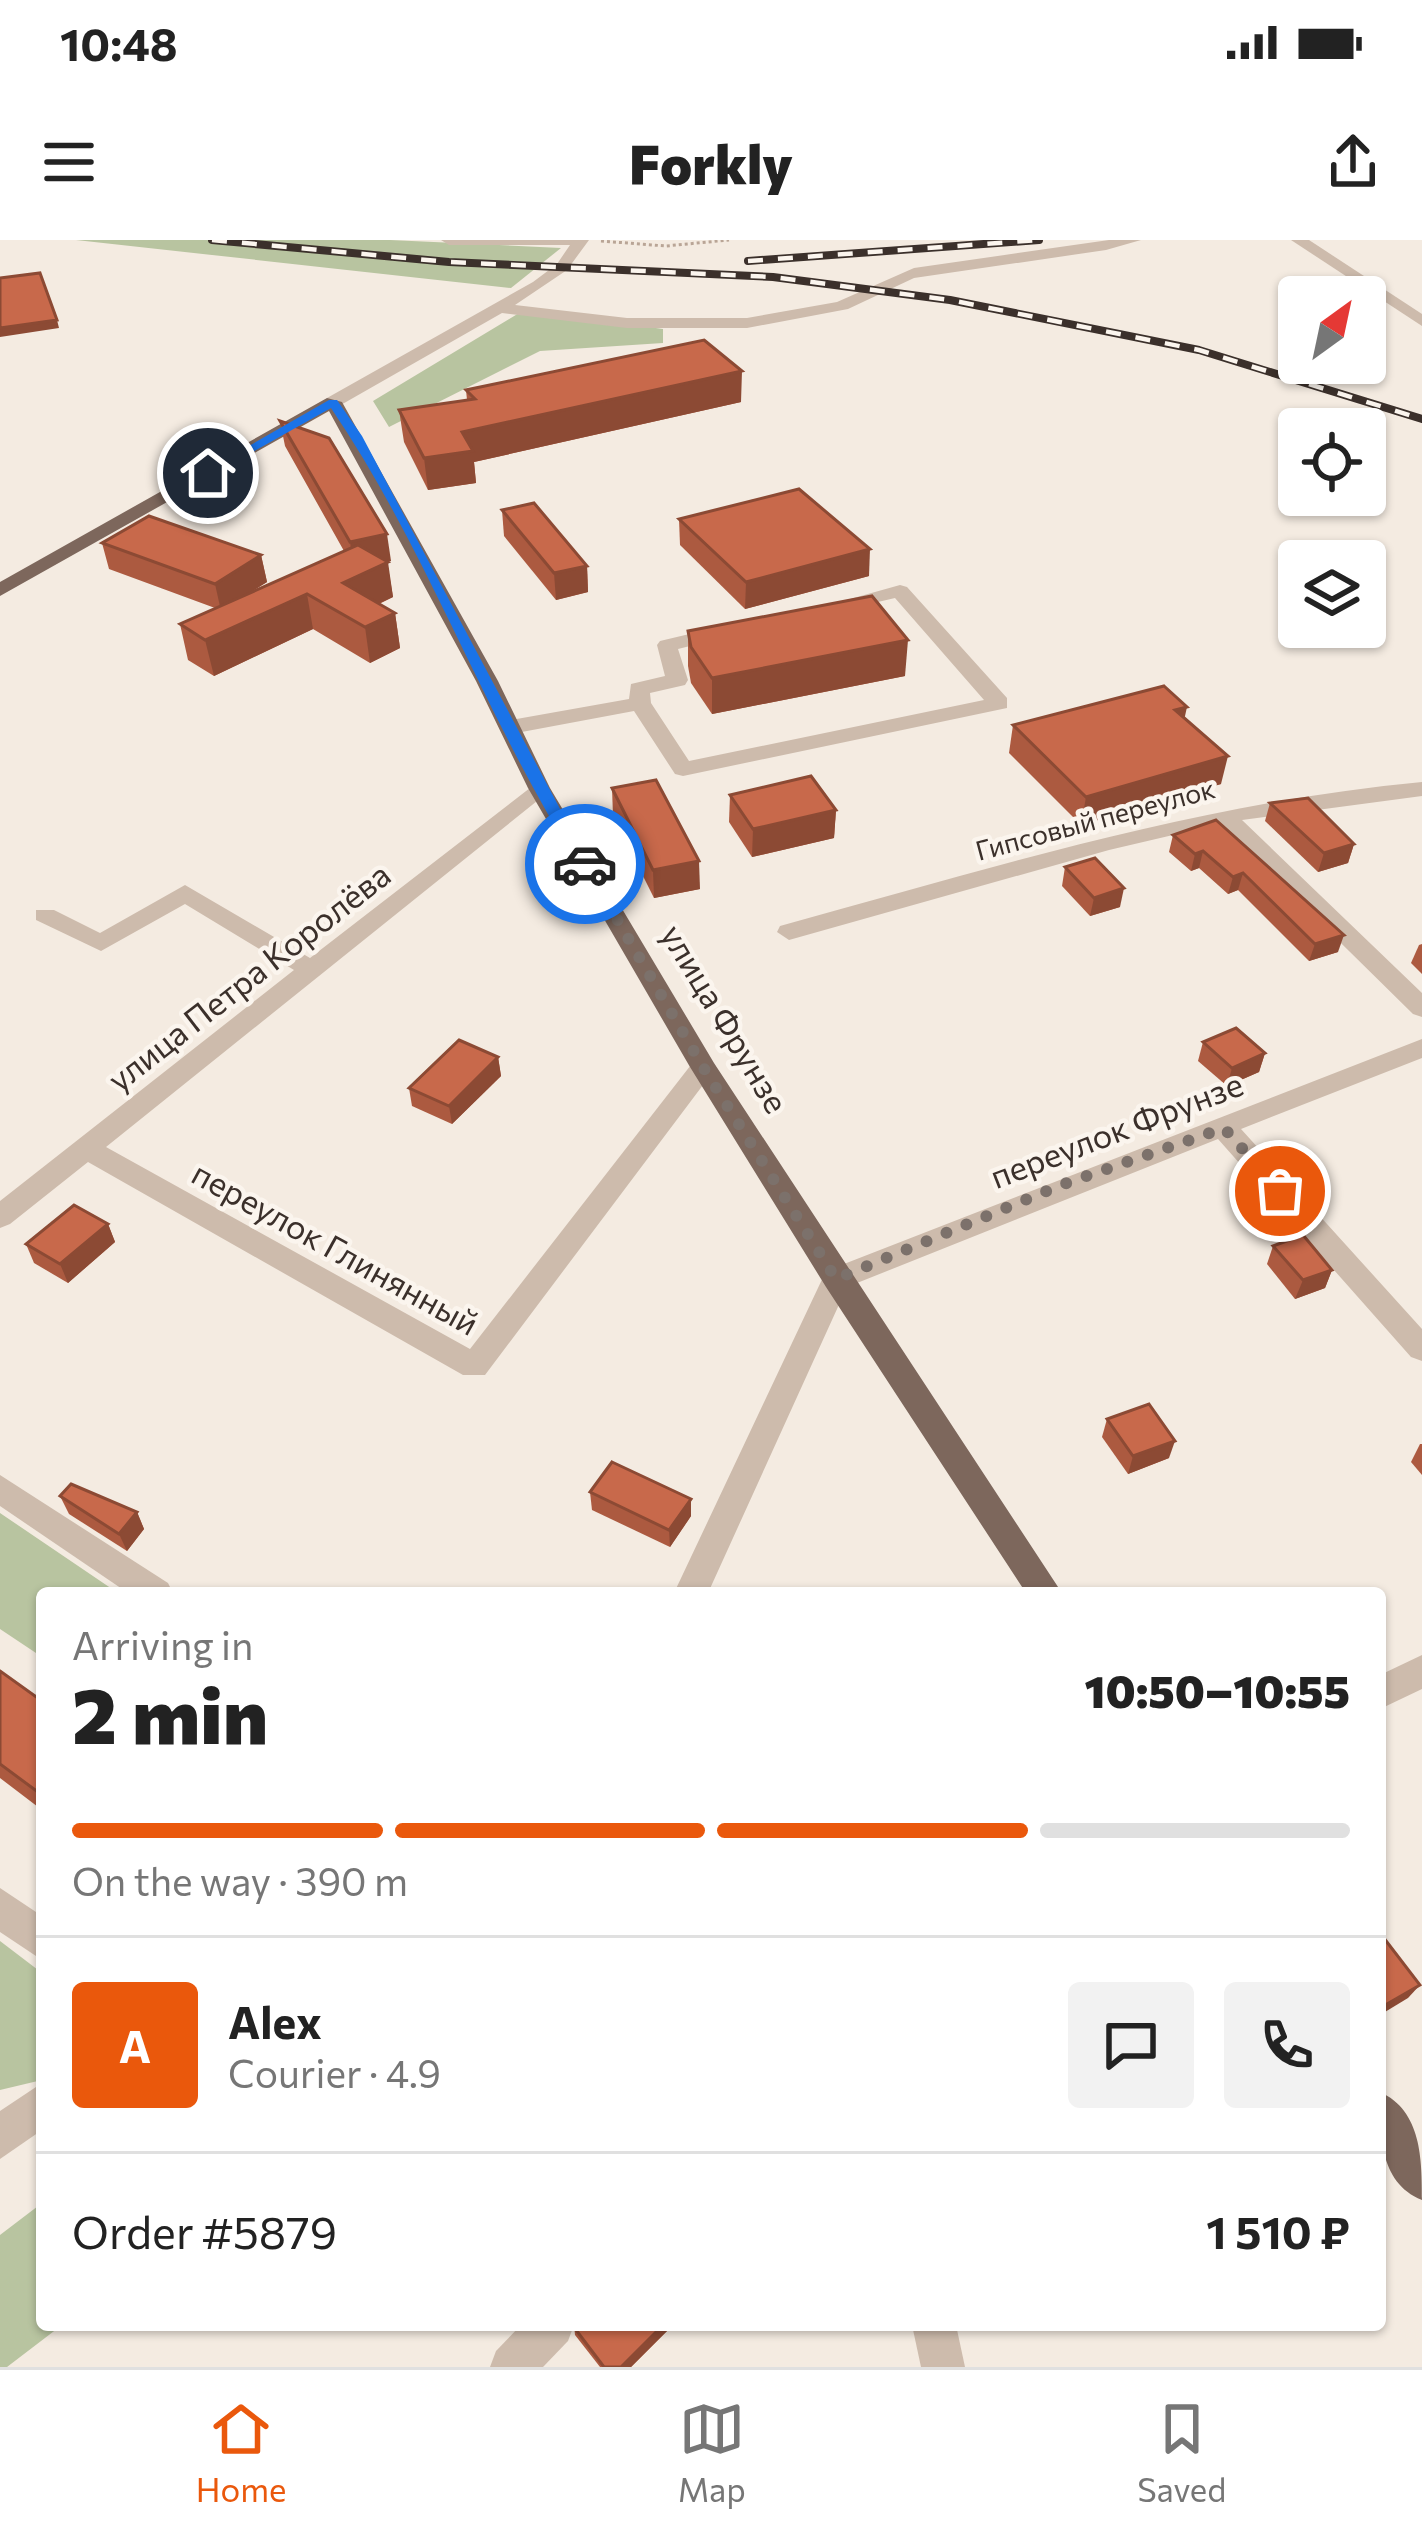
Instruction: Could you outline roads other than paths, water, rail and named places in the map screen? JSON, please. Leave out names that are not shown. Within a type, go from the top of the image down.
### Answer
[{"type":"main road","points":[[0,590],[333,402]]},
{"type":"main road","name":"улица Фрунзе","points":[[333,402],[356,436],[511,727],[538,788],[703,1067],[836,1279],[1041,1587]]},
{"type":"main road","points":[[1386,2122],[1422,2179]]},
{"type":"street","points":[[449,240],[580,241]]},
{"type":"street","points":[[503,308],[623,326],[742,325],[847,305],[887,281],[914,273],[1133,240]]},
{"type":"street","points":[[1299,240],[1422,321]]},
{"type":"street","points":[[333,402],[503,308],[562,266],[580,241]]},
{"type":"street","points":[[736,629],[667,645],[677,680],[639,688],[640,703],[683,769],[999,703],[900,591],[806,613]]},
{"type":"street","points":[[511,727],[640,703]]},
{"type":"street","name":"улица Петра Королёва","points":[[0,1217],[538,788]]},
{"type":"street","name":"Гипсовый переулок","points":[[789,932],[1224,815],[1325,795],[1422,789]]},
{"type":"street","points":[[1224,815],[1422,1008]]},
{"type":"street","points":[[45,916],[101,944],[184,893],[310,969]]},
{"type":"street","name":"переулок Фрунзе","points":[[836,1279],[1061,1185],[1224,1128],[1422,1048]]},
{"type":"street","name":"переулок Глинянный","points":[[85,1148],[474,1366],[703,1067]]},
{"type":"street","points":[[1224,1128],[1422,1349]]},
{"type":"street","points":[[694,1587],[836,1279]]},
{"type":"street","points":[[0,1489],[147,1587]]},
{"type":"street","points":[[1386,1691],[1422,1671]]},
{"type":"street","points":[[0,1907],[36,1936]]},
{"type":"street","points":[[0,2138],[36,2109]]},
{"type":"street","points":[[512,2367],[546,2331]]},
{"type":"street","points":[[935,2331],[943,2367]]},
{"type":"railway","points":[[212,240],[449,262],[773,277],[950,300],[1199,350],[1422,419]]},
{"type":"railway","points":[[748,261],[1039,240]]}]
